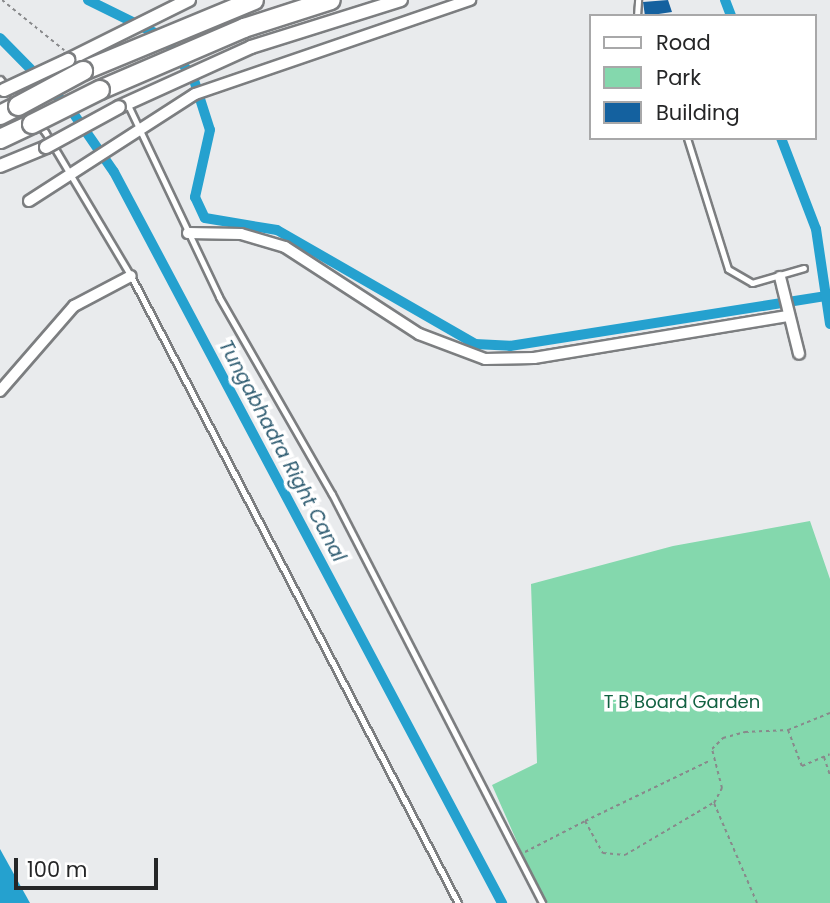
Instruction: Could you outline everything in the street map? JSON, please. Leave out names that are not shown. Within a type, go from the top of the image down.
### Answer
[{"type":"highway","points":[[0,115],[18,106],[75,63],[137,45],[254,0]]},
{"type":"highway","points":[[0,139],[196,47],[331,0]]},
{"type":"street","points":[[1,87],[75,63],[117,33],[189,0]]},
{"type":"street","points":[[0,166],[46,147],[211,63],[305,27],[401,0]]},
{"type":"street","points":[[29,201],[201,92],[470,0]]},
{"type":"street","points":[[188,233],[240,234],[285,247],[419,334],[485,359],[534,358],[787,312]]},
{"type":"street","points":[[0,391],[74,306],[131,276]]},
{"type":"street","points":[[779,277],[799,354]]},
{"type":"lane","points":[[1,87],[72,175],[131,276],[458,903]]},
{"type":"lane","points":[[124,106],[142,130],[188,233],[331,494],[542,903]]},
{"type":"lane","points":[[688,140],[722,233],[722,262],[752,283],[804,268]]},
{"type":"path","points":[[2,0],[75,63]]},
{"type":"path","points":[[517,856],[710,761],[723,738],[788,730],[830,713]]},
{"type":"path","points":[[788,730],[802,766],[830,754]]},
{"type":"path","points":[[824,757],[830,776]]},
{"type":"path","points":[[710,761],[721,781],[714,803],[757,903]]},
{"type":"path","points":[[585,821],[597,846],[615,857],[714,803]]},
{"type":"green space","name":"T B Board Garden","points":[[810,521],[830,579],[830,903],[544,903],[492,785],[537,763],[531,584],[673,546]]},
{"type":"water","points":[[0,849],[30,903],[0,903]]},
{"type":"building","points":[[668,0],[672,12],[645,14],[643,2]]},
{"type":"waterway","points":[[88,0],[165,38],[194,80],[210,130],[195,197],[205,218],[277,230],[475,344],[510,346],[825,296]]},
{"type":"waterway","points":[[725,0],[730,14]]},
{"type":"waterway","name":"Tungabhadra Right Canal","points":[[0,38],[71,110],[114,172],[502,903]]},
{"type":"waterway","points":[[782,140],[816,229],[830,324]]}]
